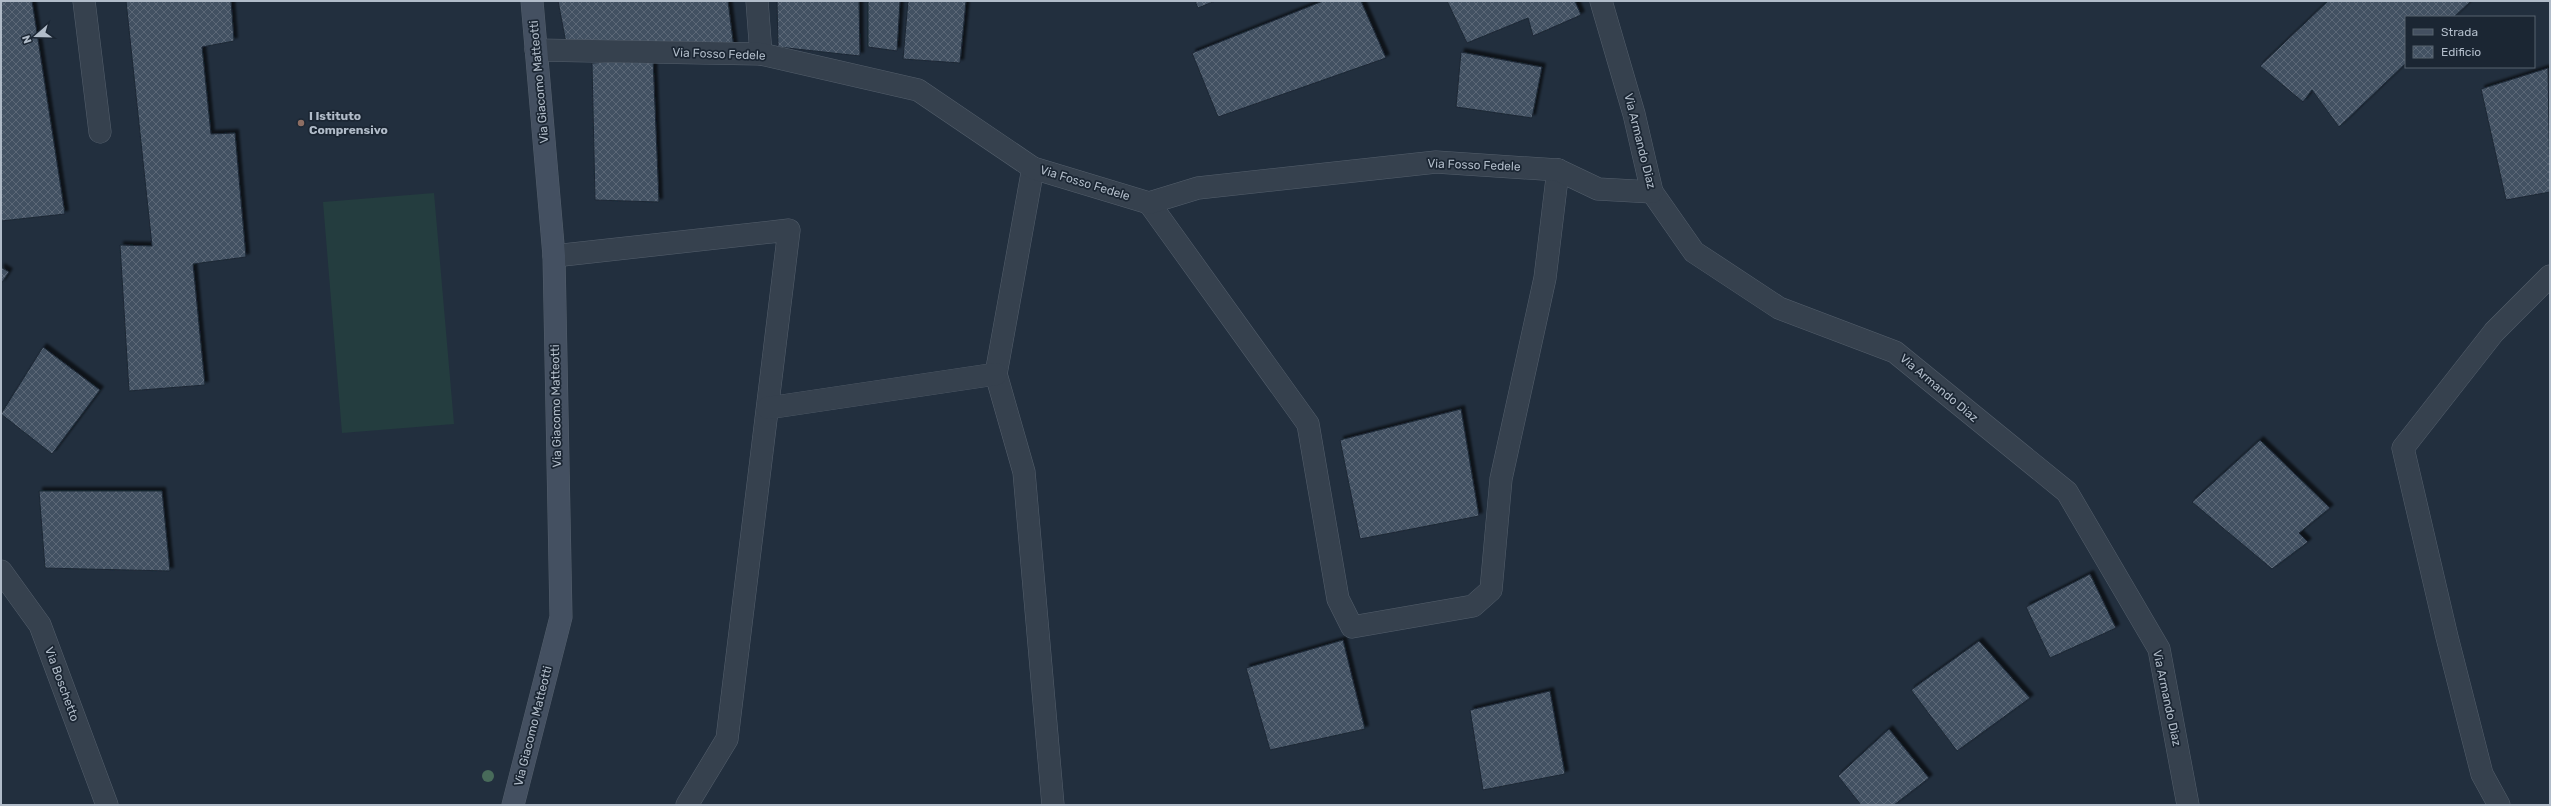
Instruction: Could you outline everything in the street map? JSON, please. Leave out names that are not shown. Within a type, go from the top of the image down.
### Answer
[{"type":"street","points":[[84,1],[100,132]]},
{"type":"street","name":"Via Giacomo Matteotti","points":[[513,805],[561,617],[554,256],[532,1]]},
{"type":"street","points":[[757,1],[761,54]]},
{"type":"street","name":"Via Armando Diaz","points":[[1601,1],[1634,114],[1652,192],[1694,252],[1779,308],[1895,352],[2067,492],[2159,649],[2188,805]]},
{"type":"street","name":"Via Fosso Fedele","points":[[536,50],[761,54],[918,90],[1033,168],[1149,203],[1198,188],[1436,162],[1558,170],[1598,189],[1652,192]]},
{"type":"street","points":[[1033,168],[996,374],[1024,472],[1053,805]]},
{"type":"street","points":[[1149,203],[1308,424],[1338,599],[1352,627],[1473,606],[1491,590],[1501,479],[1545,278],[1558,170]]},
{"type":"street","points":[[554,256],[789,230],[727,739],[687,805]]},
{"type":"street","points":[[2499,805],[2482,774],[2447,637],[2403,448],[2494,332],[2550,276]]},
{"type":"street","points":[[768,408],[996,374]]},
{"type":"street","name":"Via Boschetto","points":[[1,571],[40,625],[107,805]]},
{"type":"green space","points":[[434,193],[454,424],[342,433],[323,202]]},
{"type":"building","points":[[1,1],[32,1],[65,214],[1,221]]},
{"type":"building","points":[[126,1],[231,1],[234,41],[202,47],[211,134],[235,133],[246,257],[193,264],[205,385],[129,391],[120,245],[152,246]]},
{"type":"building","points":[[558,1],[728,1],[734,49],[566,43]]},
{"type":"building","points":[[777,1],[859,1],[860,56],[778,47]]},
{"type":"building","points":[[868,1],[900,1],[897,51],[868,47]]},
{"type":"building","points":[[908,1],[966,1],[960,63],[903,59]]},
{"type":"building","points":[[1195,1],[1215,1],[1198,8]]},
{"type":"building","points":[[1323,1],[1361,1],[1386,58],[1218,117],[1192,53]]},
{"type":"building","points":[[1447,1],[1575,1],[1581,15],[1533,36],[1528,18],[1467,43]]},
{"type":"building","points":[[2328,1],[2471,1],[2455,16],[2405,16],[2405,64],[2339,127],[2312,90],[2303,102],[2260,66]]},
{"type":"building","points":[[1461,52],[1542,67],[1532,118],[1456,107]]},
{"type":"building","points":[[653,59],[659,202],[595,200],[592,63]]},
{"type":"building","points":[[2548,68],[2550,192],[2506,200],[2481,89]]},
{"type":"building","points":[[1,267],[9,272],[1,284]]},
{"type":"building","points":[[43,347],[100,390],[52,454],[1,414]]},
{"type":"building","points":[[1461,409],[1479,516],[1360,539],[1340,440]]},
{"type":"building","points":[[2260,440],[2330,508],[2299,533],[2308,542],[2272,569],[2192,502]]},
{"type":"building","points":[[39,491],[162,491],[170,571],[45,568]]},
{"type":"building","points":[[2090,574],[2116,628],[2050,658],[2026,607]]},
{"type":"building","points":[[1343,640],[1365,729],[1270,750],[1246,668]]},
{"type":"building","points":[[1979,641],[2030,698],[1957,751],[1911,690]]},
{"type":"building","points":[[1550,691],[1565,774],[1483,790],[1470,710]]},
{"type":"building","points":[[1889,729],[1929,778],[1894,805],[1861,805],[1838,776]]},
{"type":"place","name":"I Istituto Comprensivo","points":[[301,123]]}]
